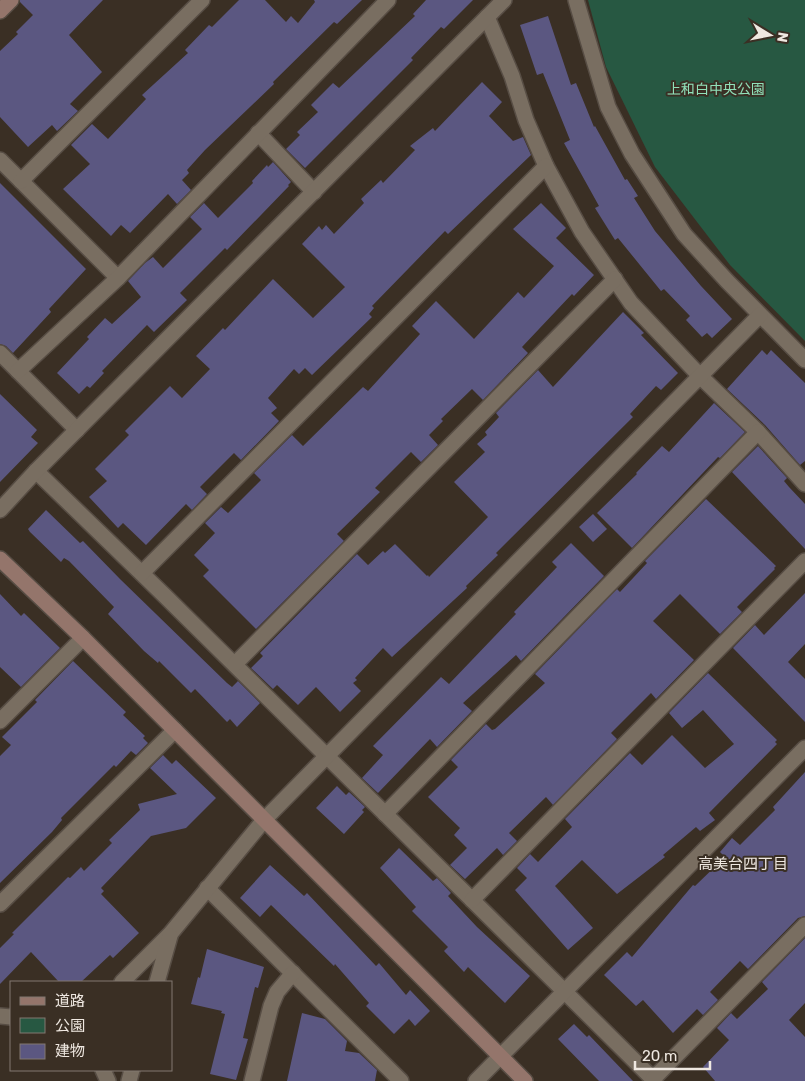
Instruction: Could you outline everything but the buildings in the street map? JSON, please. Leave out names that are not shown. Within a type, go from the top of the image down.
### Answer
[{"type":"street","points":[[0,11],[11,0]]},
{"type":"street","points":[[21,181],[202,0]]},
{"type":"street","points":[[0,510],[504,0]]},
{"type":"street","points":[[576,0],[608,107],[632,154],[684,234],[805,360]]},
{"type":"street","points":[[18,371],[118,278],[383,2]]},
{"type":"street","points":[[487,17],[512,76],[526,120],[546,166],[582,232],[631,302],[700,376],[758,432],[805,484]]},
{"type":"street","points":[[258,133],[314,192]]},
{"type":"street","points":[[0,160],[118,278]]},
{"type":"street","points":[[142,573],[546,166]]},
{"type":"street","points":[[235,664],[615,279]]},
{"type":"street","points":[[123,981],[171,933],[264,820],[760,315]]},
{"type":"street","points":[[0,353],[77,430]]},
{"type":"street","points":[[385,814],[758,432]]},
{"type":"street","points":[[36,472],[235,664],[654,1080],[805,925]]},
{"type":"street","points":[[0,559],[83,638],[525,1081]]},
{"type":"street","points":[[472,900],[805,561]]},
{"type":"street","points":[[0,721],[83,638]]},
{"type":"street","points":[[0,904],[175,730]]},
{"type":"street","points":[[476,1081],[499,1055],[805,748]]},
{"type":"street","points":[[208,888],[399,1080]]},
{"type":"street","points":[[157,981],[171,933]]},
{"type":"street","points":[[252,1081],[271,1006],[277,992],[293,973]]},
{"type":"green space","name":"上和白中央公園","points":[[588,0],[805,0],[805,341],[730,265],[655,167],[606,67]]},
{"type":"district","name":"高美台四丁目","points":[[743,864]]}]
